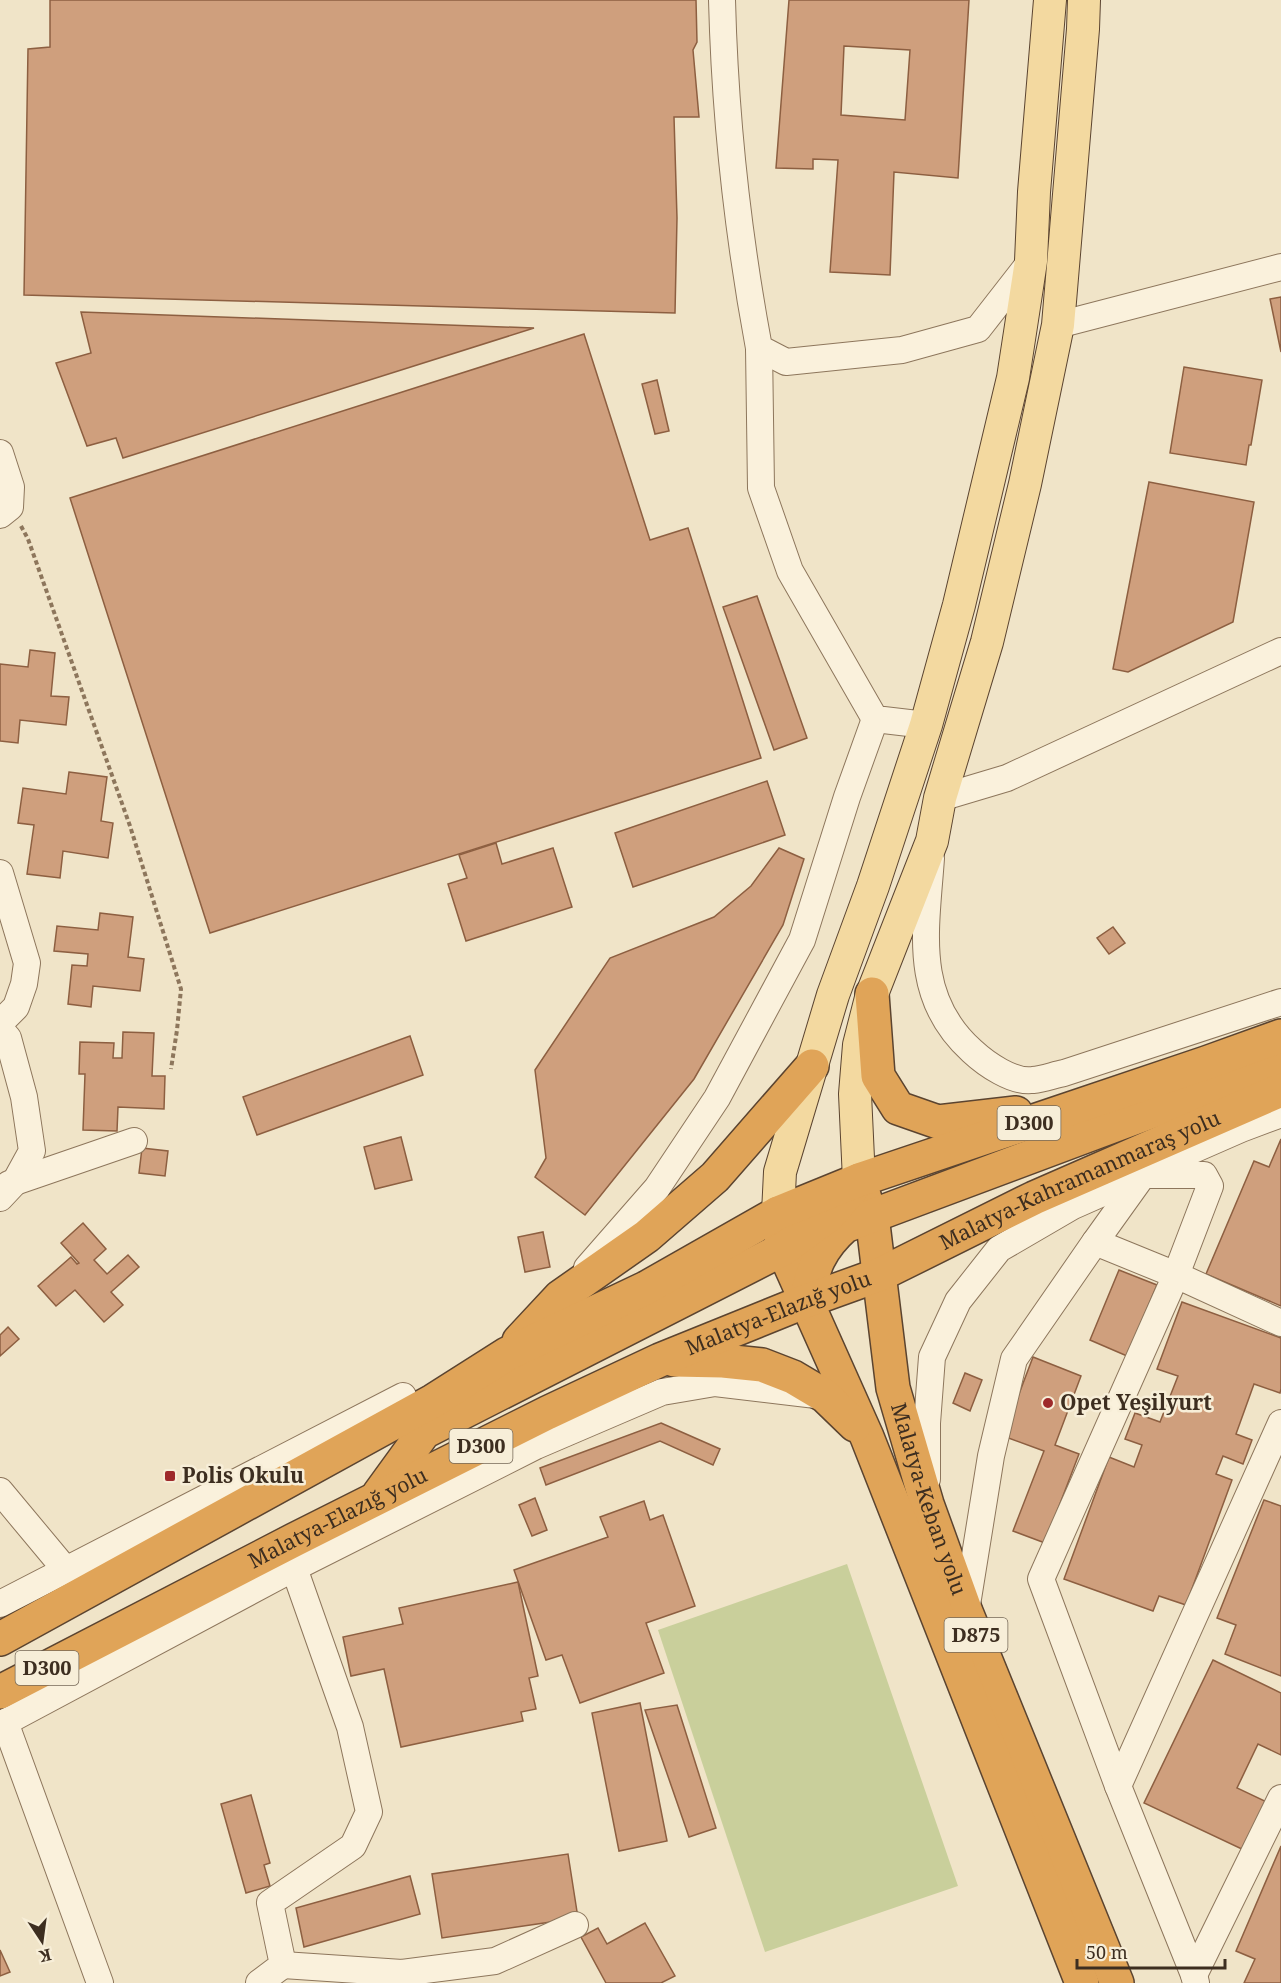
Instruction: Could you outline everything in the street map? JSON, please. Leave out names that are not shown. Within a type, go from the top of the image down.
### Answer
[{"type":"highway","points":[[872,994],[878,1076],[898,1108],[938,1122],[1080,1106]]},
{"type":"highway","name":"D300","points":[[0,1639],[433,1401],[507,1354],[646,1288],[778,1213],[859,1180],[1281,1036]]},
{"type":"highway","points":[[806,1301],[817,1260],[829,1240],[845,1226],[1281,1063]]},
{"type":"highway","points":[[403,1396],[507,1354],[560,1297],[647,1236],[715,1178],[812,1066]]},
{"type":"highway","name":"Malatya-Kahramanmaraş yolu","points":[[894,1267],[1034,1198],[1281,1090]]},
{"type":"highway","points":[[376,1498],[424,1432],[773,1254],[828,1216],[859,1180]]},
{"type":"highway","name":"Malatya-Keban yolu","points":[[859,1180],[879,1212],[894,1267],[893,1388],[927,1504],[966,1612],[1118,1983]]},
{"type":"highway","points":[[981,1225],[1073,1206]]},
{"type":"highway","points":[[773,1254],[778,1213]]},
{"type":"highway","points":[[749,1229],[773,1254]]},
{"type":"highway","name":"Malatya-Keban yolu","points":[[773,1254],[806,1301],[867,1437],[1082,1983]]},
{"type":"highway","name":"Malatya-Elazığ yolu","points":[[2,1713],[94,1644],[546,1413],[660,1360],[894,1267]]},
{"type":"highway","points":[[660,1360],[723,1361],[762,1365],[793,1377],[825,1396],[867,1437]]},
{"type":"main road","points":[[778,1213],[780,1172],[832,995],[873,886],[926,725],[959,604],[1014,378],[1030,261],[1050,0]]},
{"type":"main road","points":[[859,1180],[855,1094],[859,1045],[872,994],[932,841],[940,798],[987,642],[1025,484],[1058,325],[1084,0]]},
{"type":"street","points":[[560,1297],[657,1188],[717,1098],[802,940],[847,797],[875,719],[790,572],[761,488],[759,348],[744,268],[731,162],[724,82],[722,0]]},
{"type":"street","points":[[759,348],[786,362],[902,350],[978,329],[1030,261]]},
{"type":"street","points":[[1058,325],[1281,267]]},
{"type":"street","points":[[0,453],[11,487],[5,511]]},
{"type":"street","points":[[940,798],[1007,778],[1281,651]]},
{"type":"street","points":[[875,719],[926,725]]},
{"type":"street","points":[[932,841],[925,940],[928,970],[937,1006],[958,1038],[985,1063],[1006,1074],[1031,1081],[1064,1073],[1281,1002]]},
{"type":"street","points":[[0,873],[27,963],[24,984],[16,1007],[2,1029],[24,1097],[32,1151],[5,1189]]},
{"type":"street","points":[[927,1504],[927,1423],[932,1357],[958,1302],[999,1249],[1073,1206],[1188,1152],[1281,1114]]},
{"type":"street","points":[[5,1189],[134,1142]]},
{"type":"street","points":[[966,1612],[991,1456],[1014,1359],[1143,1175]]},
{"type":"street","points":[[1143,1175],[1204,1175],[1210,1186],[1176,1275],[1041,1579],[1118,1786],[1195,1979]]},
{"type":"street","points":[[1095,1242],[1176,1275],[1281,1323]]},
{"type":"street","points":[[100,1983],[2,1713],[536,1446],[662,1392],[714,1383],[825,1396]]},
{"type":"street","points":[[0,1604],[403,1396]]},
{"type":"street","points":[[1118,1786],[1281,1423]]},
{"type":"street","points":[[0,1491],[66,1569]]},
{"type":"street","points":[[283,1965],[270,1903],[353,1846],[369,1812],[350,1727],[294,1568]]},
{"type":"street","points":[[0,1697],[94,1644]]},
{"type":"street","points":[[1195,1979],[1281,1798]]},
{"type":"street","points":[[259,1983],[283,1965],[402,1973],[495,1962],[575,1925]]},
{"type":"path","points":[[5,511],[28,539],[130,826],[175,968],[181,989],[171,1069]]},
{"type":"green space","points":[[847,1564],[958,1886],[765,1952],[658,1630]]},
{"type":"building","points":[[50,0],[696,0],[697,42],[693,50],[699,117],[674,117],[677,218],[675,313],[24,295],[28,49],[50,47]]},
{"type":"building","points":[[789,0],[969,0],[958,178],[894,172],[890,275],[830,272],[838,160],[813,159],[813,169],[776,168]],"holes":[[[844,46],[910,50],[905,120],[841,115]]]},
{"type":"building","points":[[1281,297],[1281,352],[1270,299]]},
{"type":"building","points":[[81,312],[534,328],[123,458],[116,438],[87,446],[56,363],[91,353]]},
{"type":"building","points":[[584,334],[650,540],[688,528],[761,758],[210,933],[70,498]]},
{"type":"building","points":[[1184,367],[1262,380],[1246,465],[1170,453]]},
{"type":"building","points":[[657,380],[669,431],[655,434],[642,384]]},
{"type":"building","points":[[1149,482],[1254,502],[1233,622],[1128,672],[1113,669]]},
{"type":"building","points":[[757,596],[807,738],[774,750],[723,607]]},
{"type":"building","points":[[30,650],[55,653],[51,696],[69,697],[66,725],[20,720],[18,743],[0,741],[0,664],[28,667]]},
{"type":"building","points":[[69,772],[107,777],[101,821],[113,823],[108,858],[63,851],[60,878],[27,874],[34,825],[18,823],[23,788],[66,794]]},
{"type":"building","points":[[767,781],[785,835],[633,887],[615,833]]},
{"type":"building","points":[[496,843],[502,864],[553,848],[572,907],[466,941],[448,884],[467,878],[459,855]]},
{"type":"building","points":[[779,848],[804,859],[783,925],[694,1079],[585,1215],[535,1177],[546,1158],[535,1070],[610,958],[714,917],[751,886]]},
{"type":"building","points":[[100,913],[133,917],[128,957],[144,959],[140,991],[93,986],[91,1007],[68,1004],[72,965],[87,966],[88,954],[54,951],[57,926],[98,930]]},
{"type":"building","points":[[1113,927],[1125,943],[1109,954],[1097,938]]},
{"type":"building","points":[[123,1032],[154,1033],[152,1076],[165,1076],[164,1109],[118,1107],[117,1131],[83,1130],[85,1074],[79,1074],[80,1042],[114,1043],[113,1058],[122,1058]]},
{"type":"building","points":[[410,1036],[423,1075],[257,1135],[243,1097]]},
{"type":"building","points":[[401,1137],[412,1180],[375,1189],[364,1147]]},
{"type":"building","points":[[1281,1139],[1281,1306],[1206,1274],[1254,1161],[1269,1167]]},
{"type":"building","points":[[142,1148],[168,1151],[165,1176],[139,1173]]},
{"type":"building","points":[[83,1223],[106,1249],[94,1260],[107,1274],[128,1255],[139,1267],[111,1292],[123,1305],[104,1322],[75,1290],[56,1306],[38,1286],[71,1257],[77,1264],[79,1263],[61,1243]]},
{"type":"building","points":[[543,1232],[550,1267],[525,1272],[518,1237]]},
{"type":"building","points":[[1119,1270],[1157,1285],[1127,1356],[1090,1340]]},
{"type":"building","points":[[1182,1302],[1281,1338],[1281,1389],[1280,1393],[1254,1384],[1236,1434],[1252,1440],[1243,1464],[1223,1456],[1216,1474],[1232,1480],[1186,1605],[1159,1596],[1153,1611],[1064,1579],[1109,1457],[1134,1467],[1142,1445],[1125,1439],[1135,1413],[1160,1422],[1178,1376],[1157,1369]]},
{"type":"building","points":[[8,1327],[19,1339],[0,1356],[0,1335]]},
{"type":"building","points":[[1033,1357],[1081,1376],[1055,1445],[1079,1454],[1045,1543],[1013,1531],[1044,1451],[1003,1436]]},
{"type":"building","points":[[965,1373],[982,1380],[970,1411],[953,1403]]},
{"type":"building","points":[[661,1423],[720,1449],[713,1465],[660,1441],[546,1485],[540,1468]]},
{"type":"building","points":[[535,1498],[547,1530],[532,1536],[519,1505]]},
{"type":"building","points":[[1264,1500],[1281,1506],[1281,1676],[1225,1654],[1236,1625],[1217,1618]]},
{"type":"building","points":[[644,1501],[650,1520],[663,1515],[695,1606],[646,1623],[664,1673],[580,1703],[562,1655],[546,1660],[514,1570],[608,1537],[600,1517]]},
{"type":"building","points":[[518,1582],[538,1676],[529,1678],[536,1709],[521,1712],[523,1721],[401,1747],[384,1669],[351,1676],[343,1637],[403,1624],[399,1608]]},
{"type":"building","points":[[1213,1660],[1281,1693],[1281,1755],[1258,1744],[1237,1788],[1269,1803],[1246,1851],[1144,1803]]},
{"type":"building","points":[[640,1703],[667,1841],[619,1851],[592,1713]]},
{"type":"building","points":[[677,1705],[716,1828],[689,1837],[645,1710]]},
{"type":"building","points":[[251,1795],[270,1863],[264,1865],[270,1886],[246,1893],[221,1804]]},
{"type":"building","points":[[1281,1846],[1281,1983],[1244,1983],[1255,1959],[1236,1951]]},
{"type":"building","points":[[568,1854],[578,1918],[442,1938],[432,1874]]},
{"type":"building","points":[[410,1876],[420,1914],[304,1947],[296,1908]]},
{"type":"building","points":[[645,1923],[675,1976],[661,1983],[606,1983],[581,1937],[598,1928],[607,1944]]},
{"type":"building","points":[[0,1950],[10,1972],[0,1976]]},
{"type":"place","name":"Opet Yeşilyurt","points":[[1048,1403]]},
{"type":"place","name":"Polis Okulu","points":[[170,1476]]}]
